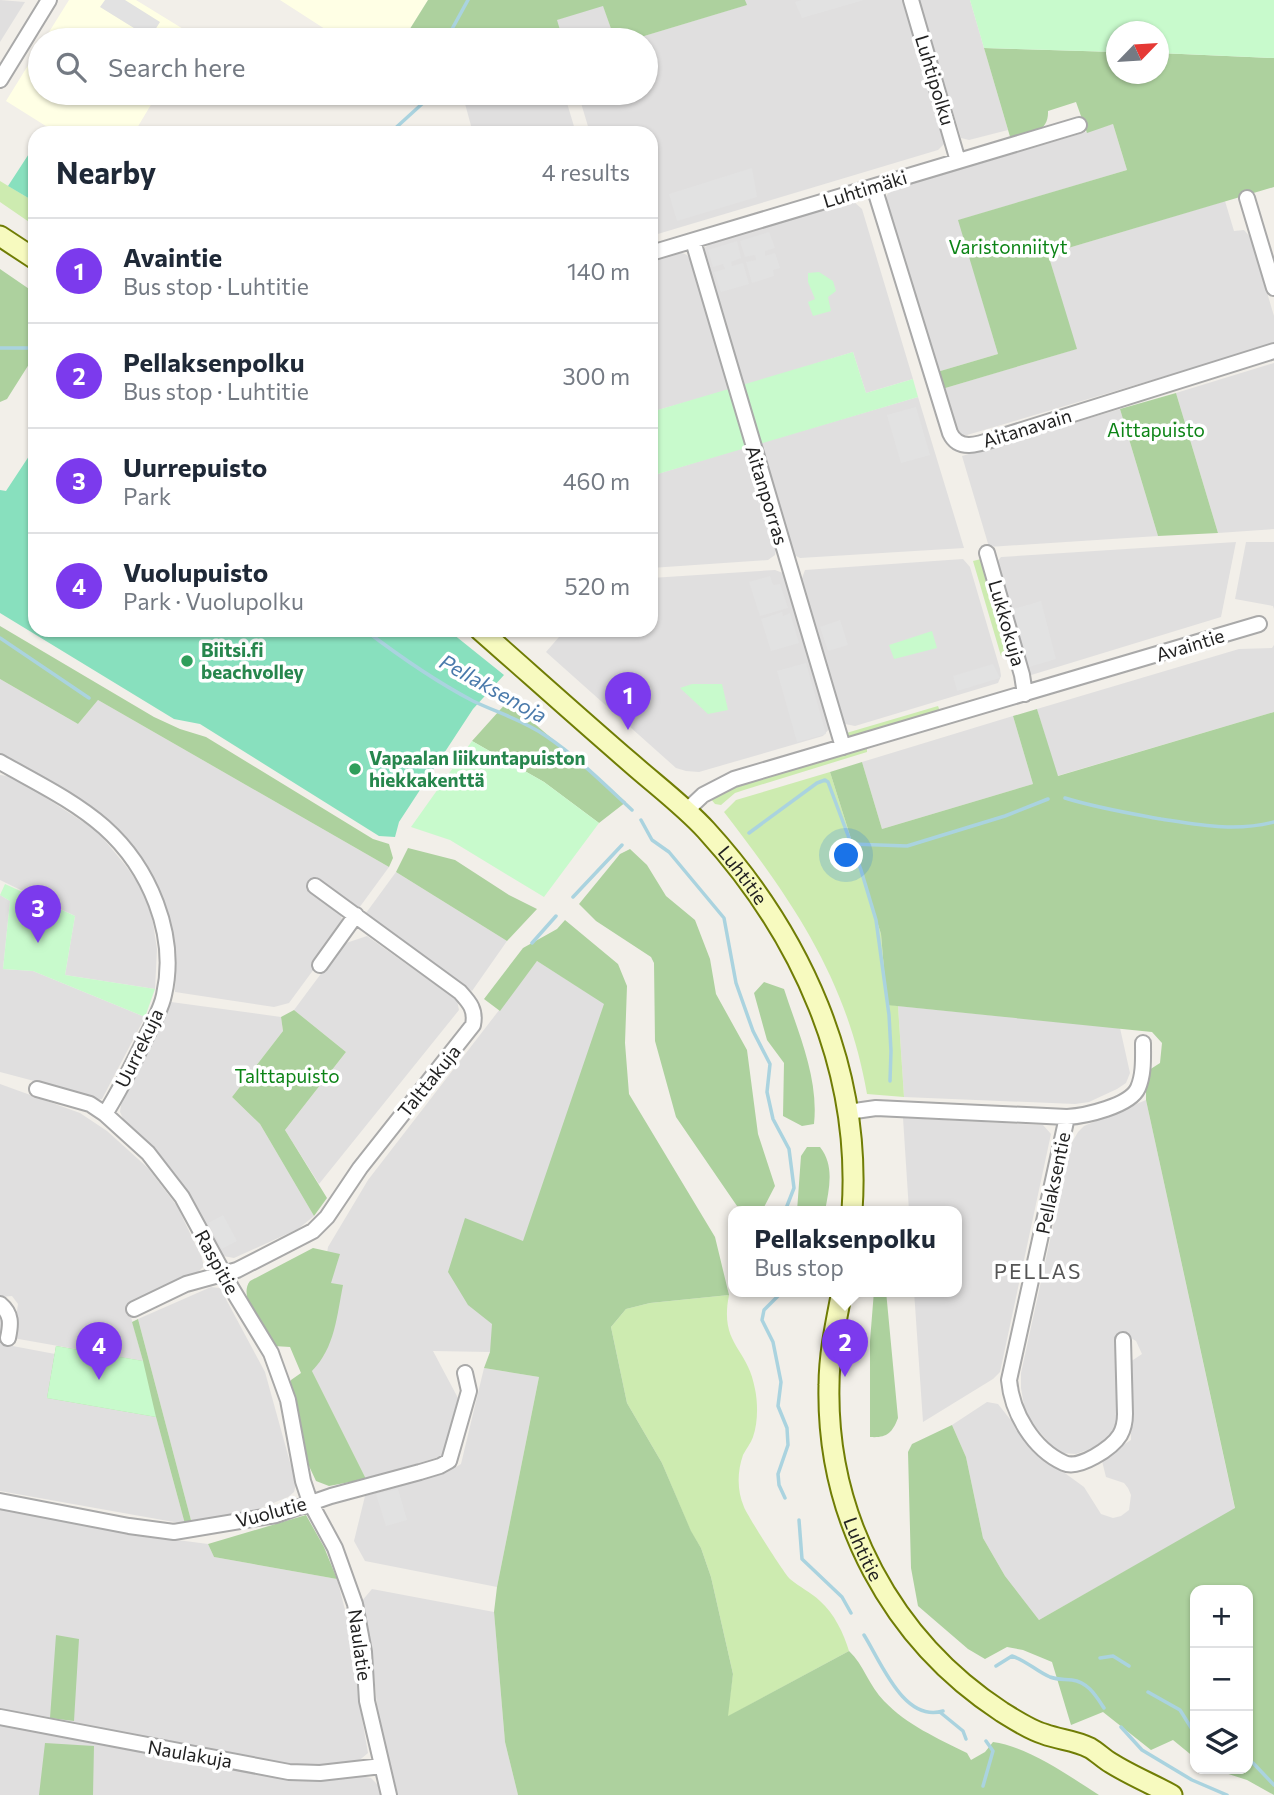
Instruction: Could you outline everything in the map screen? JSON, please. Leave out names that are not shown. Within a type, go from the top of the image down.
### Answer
[{"type":"street","points":[[31,28],[49,0]]},
{"type":"street","name":"Luhtipolku","points":[[911,0],[958,160]]},
{"type":"street","points":[[2,74],[28,33]]},
{"type":"street","name":"Luhtimäki","points":[[658,251],[1079,125]]},
{"type":"street","name":"Aitanavain","points":[[874,187],[950,433],[954,441],[963,445],[969,446],[1003,436],[1274,351]]},
{"type":"street","points":[[1247,198],[1274,288]]},
{"type":"street","points":[[0,236],[28,254]]},
{"type":"street","name":"Aitanporras","points":[[693,241],[843,747]]},
{"type":"street","name":"Lukkokuja","points":[[987,553],[1026,694]]},
{"type":"street","name":"Avaintie","points":[[686,811],[703,794],[734,779],[1259,624]]},
{"type":"street","name":"Luhtitie","points":[[488,637],[686,811],[738,866],[762,898],[788,940],[816,996],[826,1023],[848,1112],[853,1164],[852,1206]]},
{"type":"street","name":"Uurrekuja","points":[[0,762],[79,808],[105,828],[130,855],[144,876],[159,914],[167,955],[164,995],[155,1021],[105,1114]]},
{"type":"street","name":"Talttakuja","points":[[134,1309],[186,1284],[224,1275],[264,1258],[313,1231],[327,1217],[363,1164],[473,1025],[475,1016],[472,1006],[460,992],[315,886]]},
{"type":"street","points":[[320,965],[356,915]]},
{"type":"street","points":[[1067,1117],[1091,1115],[1130,1098],[1136,1092],[1142,1075],[1143,1043]]},
{"type":"street","name":"Raspitie","points":[[37,1089],[90,1104],[105,1114],[143,1148],[170,1179],[279,1370],[288,1399],[303,1481],[310,1502]]},
{"type":"street","name":"Pellaksentie","points":[[848,1112],[876,1108],[1067,1117],[1009,1380],[1010,1397],[1016,1411],[1035,1440],[1064,1463],[1072,1465],[1100,1453],[1113,1443],[1125,1424],[1123,1340]]},
{"type":"street","name":"Luhtitie","points":[[841,1297],[830,1357],[828,1386],[831,1437],[846,1508],[865,1559],[899,1614],[951,1673],[1003,1712],[1045,1735],[1082,1744],[1112,1764],[1172,1795]]},
{"type":"street","points":[[0,1304],[10,1321],[8,1338]]},
{"type":"street","name":"Vuolutie","points":[[0,1501],[129,1527],[174,1532],[276,1515],[310,1502],[420,1472],[449,1461],[469,1391],[465,1373]]},
{"type":"street","name":"Naulatie","points":[[310,1502],[335,1548],[355,1604],[364,1652],[367,1701],[389,1795]]},
{"type":"street","name":"Naulakuja","points":[[0,1717],[289,1772],[320,1773],[382,1766]]},
{"type":"shaded area","points":[[0,0],[25,2],[0,42]]},
{"type":"shaded area","points":[[69,0],[136,0],[182,28],[52,28]]},
{"type":"shaded area","points":[[105,0],[125,0],[160,22],[156,28],[134,28],[100,7]]},
{"type":"shaded area","points":[[280,0],[428,0],[410,28],[323,28]]},
{"type":"shaded area","points":[[745,0],[904,0],[945,143],[938,150],[658,234],[658,126],[588,126],[582,105],[658,105],[658,32],[746,5]]},
{"type":"shaded area","points":[[864,0],[802,18],[795,2]]},
{"type":"shaded area","points":[[919,0],[970,0],[1008,130],[969,140],[961,138]]},
{"type":"shaded area","points":[[603,5],[611,28],[559,28],[556,20]]},
{"type":"shaded area","points":[[28,65],[28,105],[151,105],[138,126],[46,126],[6,101]]},
{"type":"shaded area","points":[[465,105],[568,105],[574,126],[471,126]]},
{"type":"shaded area","points":[[1113,124],[1127,170],[959,220],[998,354],[937,372],[886,200],[887,195],[891,190]]},
{"type":"shaded area","points":[[752,168],[757,197],[677,221],[669,194]]},
{"type":"shaded area","points":[[853,201],[862,209],[913,379],[866,393],[853,352],[743,386],[703,256],[704,248]]},
{"type":"shaded area","points":[[1225,201],[1234,231],[1244,230],[1251,238],[1274,316],[1274,344],[967,435],[961,436],[957,433],[942,389],[1076,349],[1048,254]]},
{"type":"shaded area","points":[[769,232],[775,248],[765,251],[765,256],[775,253],[780,268],[773,270],[774,276],[752,283],[746,262],[756,260],[755,255],[745,257],[740,241]]},
{"type":"shaded area","points":[[737,241],[741,258],[731,262],[732,266],[743,263],[749,284],[721,292],[714,272],[725,269],[723,264],[713,267],[708,250]]},
{"type":"shaded area","points":[[680,252],[690,260],[729,390],[658,410],[658,259]]},
{"type":"shaded area","points":[[1274,363],[1274,529],[1218,533],[1176,393]]},
{"type":"shaded area","points":[[918,397],[964,548],[800,558],[794,555],[760,443]]},
{"type":"shaded area","points":[[916,407],[930,455],[901,463],[887,415]]},
{"type":"shaded area","points":[[1120,409],[1158,536],[989,547],[962,456]]},
{"type":"shaded area","points":[[746,447],[776,548],[775,555],[768,560],[658,568],[658,474]]},
{"type":"shaded area","points":[[1236,542],[1221,617],[1028,676],[996,563],[1001,557]]},
{"type":"shaded area","points":[[1246,542],[1274,542],[1274,609],[1273,606],[1235,599]]},
{"type":"shaded area","points":[[963,559],[970,567],[1000,669],[998,683],[855,726],[845,724],[801,581],[805,570]]},
{"type":"shaded area","points":[[775,570],[783,573],[829,724],[829,729],[823,736],[699,772],[676,768],[546,652],[559,637],[658,637],[658,578]]},
{"type":"shaded area","points":[[770,576],[773,585],[780,584],[788,608],[760,616],[749,582]]},
{"type":"shaded area","points":[[1041,601],[1056,659],[1029,667],[1013,609]]},
{"type":"shaded area","points":[[782,612],[783,616],[790,613],[799,643],[771,651],[761,619]]},
{"type":"shaded area","points":[[840,620],[848,645],[828,651],[820,627]]},
{"type":"shaded area","points":[[1274,645],[1274,712],[1057,776],[1037,709],[1239,649],[1272,648]]},
{"type":"shaded area","points":[[806,663],[826,734],[797,742],[777,671]]},
{"type":"shaded area","points":[[993,664],[1000,678],[957,691],[953,676]]},
{"type":"shaded area","points":[[0,679],[78,724],[98,700],[389,867],[359,908],[316,877],[308,888],[339,911],[343,922],[321,951],[325,954],[289,1003],[274,1007],[175,992],[176,954],[167,911],[148,867],[105,817],[0,753]]},
{"type":"shaded area","points":[[1013,716],[1033,784],[882,829],[862,762]]},
{"type":"shaded area","points":[[0,775],[14,777],[97,831],[126,866],[144,892],[153,923],[157,949],[155,989],[65,975],[75,916],[0,880]]},
{"type":"shaded area","points":[[396,872],[507,941],[472,991],[366,913]]},
{"type":"shaded area","points":[[0,895],[10,901],[3,969],[33,971],[145,1017],[102,1099],[94,1100],[72,1091],[0,1072]]},
{"type":"shaded area","points":[[367,936],[457,1000],[459,1010],[319,1184],[285,1130],[346,1052],[294,1010],[343,944]]},
{"type":"shaded area","points":[[537,961],[605,1004],[490,1352],[433,1351],[458,1398],[442,1456],[366,1479],[312,1371],[328,1247],[368,1180]]},
{"type":"shaded area","points":[[171,1002],[281,1017],[283,1031],[232,1097],[260,1124],[314,1216],[298,1229],[234,1258],[223,1256],[187,1191],[162,1157],[125,1123],[120,1112],[122,1098]]},
{"type":"shaded area","points":[[898,1006],[1120,1028],[1130,1073],[1126,1083],[1117,1089],[1089,1102],[1075,1104],[904,1097]]},
{"type":"shaded area","points":[[0,1084],[80,1113],[107,1131],[148,1168],[177,1206],[204,1266],[194,1276],[128,1306],[143,1361],[13,1338],[18,1304],[12,1296],[0,1297]]},
{"type":"shaded area","points":[[1146,1100],[1235,1509],[1039,1620],[1005,1576],[983,1538],[966,1457],[952,1425],[987,1402],[998,1404],[1036,1452],[1084,1487],[1101,1514],[1113,1518],[1129,1510],[1131,1495],[1128,1488],[1124,1483],[1106,1477],[1102,1461],[1105,1456],[1131,1440],[1130,1362],[1142,1354],[1136,1341],[1124,1334],[1118,1337],[1118,1416],[1113,1430],[1107,1440],[1076,1454],[1062,1453],[1053,1447],[1031,1422],[1024,1406],[1021,1373],[1071,1144],[1084,1126]]},
{"type":"shaded area","points":[[903,1118],[1043,1125],[1051,1134],[1000,1372],[923,1422],[914,1297],[962,1297],[962,1206],[909,1206]]},
{"type":"shaded area","points":[[223,1215],[237,1241],[222,1249],[208,1223]]},
{"type":"shaded area","points":[[211,1287],[220,1288],[265,1372],[296,1484],[294,1492],[288,1497],[246,1514],[192,1524],[138,1319]]},
{"type":"shaded area","points":[[0,1311],[5,1325],[2,1344],[55,1354],[47,1398],[156,1417],[185,1524],[0,1491]]},
{"type":"shaded area","points":[[484,1368],[539,1377],[497,1587],[365,1561],[354,1541],[365,1496],[446,1473],[461,1464]]},
{"type":"shaded area","points":[[398,1489],[407,1520],[386,1526],[376,1494]]},
{"type":"shaded area","points":[[0,1507],[139,1535],[208,1544],[214,1557],[337,1579],[355,1648],[358,1696],[368,1753],[356,1763],[294,1765],[0,1710]]},
{"type":"shaded area","points":[[372,1589],[494,1612],[505,1742],[518,1795],[398,1795],[378,1717],[372,1654],[361,1602]]},
{"type":"shaded area","points":[[0,1723],[295,1780],[361,1776],[371,1778],[378,1785],[381,1795],[0,1795]]},
{"type":"green space","points":[[428,0],[745,0],[747,5],[658,32],[658,28],[611,28],[603,6],[557,20],[559,28],[410,28]]},
{"type":"green space","points":[[970,0],[1274,0],[1274,58],[1169,53],[1169,21],[1106,21],[1106,52],[984,48]]},
{"type":"green space","name":"Varistonniityt","points":[[984,48],[1106,52],[1106,84],[1169,84],[1169,53],[1274,58],[1274,187],[1048,254],[1077,349],[942,389],[937,372],[998,354],[958,220],[1127,170],[1113,124],[1087,133],[1076,102],[1048,111],[1041,129],[1011,140]]},
{"type":"green space","points":[[28,155],[28,198],[8,186]]},
{"type":"green space","points":[[0,181],[28,198],[28,221],[0,202]]},
{"type":"green space","points":[[0,269],[28,288],[28,366],[7,399],[0,402]]},
{"type":"green space","points":[[819,272],[833,281],[836,291],[828,297],[831,311],[813,316],[808,302],[815,299],[808,282],[808,273]]},
{"type":"green space","points":[[853,352],[866,393],[913,379],[918,397],[658,474],[658,410]]},
{"type":"green space","name":"Aittapuisto","points":[[1176,393],[1218,533],[1158,536],[1120,409]]},
{"type":"green space","points":[[28,458],[28,630],[0,613],[0,490],[6,491]]},
{"type":"green space","points":[[981,559],[1008,654],[1001,656],[973,561]]},
{"type":"green space","points":[[0,626],[154,717],[206,737],[373,839],[389,844],[393,858],[389,867],[98,700],[78,724],[0,679]]},
{"type":"green space","points":[[932,631],[937,648],[894,659],[889,645]]},
{"type":"green space","points":[[39,637],[457,637],[504,675],[473,709],[399,822],[395,837],[379,836],[200,724],[174,719]]},
{"type":"green space","points":[[692,684],[722,684],[728,710],[708,714],[680,688]]},
{"type":"green space","points":[[508,701],[626,802],[599,823],[544,782],[472,741]]},
{"type":"green space","points":[[938,706],[940,711],[849,738],[843,734]]},
{"type":"green space","points":[[1037,709],[1058,776],[1274,712],[1274,1795],[1247,1780],[1228,1774],[1253,1774],[1253,1585],[1190,1585],[1190,1754],[1173,1740],[1151,1750],[1103,1712],[1071,1725],[1052,1662],[1023,1650],[1007,1647],[985,1659],[968,1649],[918,1606],[911,1568],[908,1452],[912,1444],[952,1425],[966,1457],[983,1538],[1005,1576],[1039,1620],[1235,1508],[1146,1100],[1146,1072],[1160,1063],[1162,1043],[1152,1032],[887,1005],[881,934],[830,772],[862,762],[882,829],[1033,784],[1013,716]]},
{"type":"green space","points":[[472,741],[544,782],[599,823],[544,897],[450,840],[411,827]]},
{"type":"green space","points":[[867,746],[867,752],[735,793],[721,805],[715,804],[710,798],[719,791]]},
{"type":"green space","points":[[830,772],[881,934],[887,1004],[898,1006],[904,1097],[867,1094],[846,1014],[814,944],[773,878],[724,812],[736,800]]},
{"type":"green space","points":[[408,848],[455,860],[509,895],[537,909],[507,941],[396,872]]},
{"type":"green space","points":[[630,849],[647,865],[666,896],[695,920],[710,959],[716,994],[747,1050],[758,1134],[775,1186],[765,1206],[737,1206],[676,1117],[655,1041],[654,963],[651,957],[596,921],[579,904],[620,854]]},
{"type":"green space","points":[[5,884],[75,916],[65,975],[155,989],[145,1017],[33,971],[3,969],[10,901],[0,895]]},
{"type":"green space","points":[[565,920],[618,964],[627,986],[625,1043],[629,1094],[715,1237],[728,1291],[728,1295],[650,1303],[626,1309],[611,1327],[627,1403],[662,1463],[701,1548],[711,1577],[733,1674],[728,1716],[849,1651],[879,1695],[893,1710],[923,1730],[967,1753],[971,1760],[985,1752],[993,1742],[1007,1745],[1048,1763],[1099,1795],[518,1795],[505,1742],[494,1612],[539,1377],[484,1368],[490,1352],[492,1324],[468,1305],[448,1272],[465,1218],[523,1241],[604,1004],[537,961],[500,1011],[484,999],[523,948],[557,929]]},
{"type":"green space","points":[[764,982],[784,989],[810,1072],[815,1107],[814,1124],[802,1126],[783,1116],[784,1063],[767,1040],[754,993]]},
{"type":"green space","name":"Talttapuisto","points":[[294,1010],[346,1052],[285,1130],[327,1198],[314,1216],[260,1124],[232,1097],[283,1031],[281,1017]]},
{"type":"green space","points":[[807,1147],[820,1147],[825,1154],[830,1178],[826,1206],[797,1206],[801,1156]]},
{"type":"green space","points":[[313,1248],[340,1254],[331,1283],[343,1285],[330,1342],[312,1371],[366,1479],[329,1486],[316,1481],[309,1466],[288,1390],[291,1380],[301,1373],[290,1347],[274,1346],[253,1314],[247,1296],[250,1281]]},
{"type":"green space","points":[[728,1295],[727,1312],[731,1336],[747,1364],[757,1400],[755,1431],[743,1455],[740,1468],[739,1488],[744,1507],[787,1575],[830,1611],[849,1651],[727,1717],[733,1674],[711,1577],[701,1548],[691,1532],[662,1463],[627,1403],[611,1327],[626,1309],[650,1303]]},
{"type":"green space","points":[[874,1297],[887,1297],[898,1418],[888,1434],[876,1437],[870,1437],[870,1341]]},
{"type":"green space","points":[[138,1319],[192,1524],[185,1524],[156,1417],[47,1398],[56,1346],[143,1361],[132,1322]]},
{"type":"green space","points":[[56,1346],[143,1361],[156,1417],[47,1398]]},
{"type":"green space","points":[[306,1515],[324,1547],[337,1579],[214,1557],[208,1544]]},
{"type":"green space","points":[[56,1635],[79,1639],[74,1721],[50,1718]]},
{"type":"green space","points":[[45,1743],[94,1746],[93,1795],[39,1795]]},
{"type":"waterway","points":[[453,28],[468,0]]},
{"type":"waterway","points":[[398,126],[421,105]]},
{"type":"waterway","points":[[0,348],[28,348]]},
{"type":"waterway","name":"Pellaksenoja","points":[[374,637],[445,685],[546,736],[632,810]]},
{"type":"waterway","points":[[0,638],[89,698]]},
{"type":"waterway","points":[[749,833],[817,783],[825,780],[828,782],[861,870],[876,920],[889,1015],[890,1081]]},
{"type":"waterway","points":[[1065,798],[1161,819],[1204,825],[1245,827],[1274,822]]},
{"type":"waterway","points":[[851,844],[907,846],[1005,816],[1048,799]]},
{"type":"waterway","name":"Pellaksenoja","points":[[641,820],[652,840],[669,852],[724,918],[736,983],[753,1031],[770,1064],[767,1092],[773,1119],[789,1149],[794,1188],[787,1206]]},
{"type":"waterway","points":[[573,897],[622,845]]},
{"type":"waterway","points":[[532,943],[556,916]]},
{"type":"waterway","name":"Pellaksenoja","points":[[777,1297],[764,1310],[762,1320],[773,1342],[781,1382],[778,1406],[787,1428],[788,1445],[778,1474],[779,1485],[785,1498]]},
{"type":"waterway","name":"Pellaksenoja","points":[[799,1520],[802,1559],[842,1597],[851,1613]]},
{"type":"waterway","name":"Pellaksenoja","points":[[864,1635],[886,1674],[905,1699],[917,1708],[929,1712],[943,1711]]},
{"type":"waterway","name":"Pellaksenoja","points":[[996,1666],[1012,1656],[1050,1677],[1078,1681],[1091,1690],[1104,1708]]},
{"type":"waterway","name":"Pellaksenoja","points":[[1100,1658],[1113,1656],[1129,1666]]},
{"type":"waterway","name":"Pellaksenoja","points":[[1148,1692],[1180,1710],[1190,1726]]},
{"type":"waterway","points":[[941,1713],[963,1731],[966,1739]]},
{"type":"waterway","name":"Pellaksenoja","points":[[1121,1727],[1142,1750],[1192,1780],[1227,1795]]},
{"type":"waterway","points":[[983,1786],[993,1751],[986,1741]]},
{"type":"waterway","name":"Pellaksenoja","points":[[1253,1763],[1274,1785]]},
{"type":"place","name":"Biitsi.fi beachvolley","points":[[187,661]]},
{"type":"place","name":"Avaintie","points":[[628,730]]},
{"type":"place","name":"Vapaalan liikuntapuiston hiekkakenttä","points":[[355,769]]},
{"type":"place","name":"Uurrepuisto","points":[[38,943]]},
{"type":"place","name":"Pellaksenpolku","points":[[845,1377]]},
{"type":"place","name":"Vuolupuisto","points":[[99,1380]]},
{"type":"district","name":"PELLAS","points":[[1038,1272]]}]
